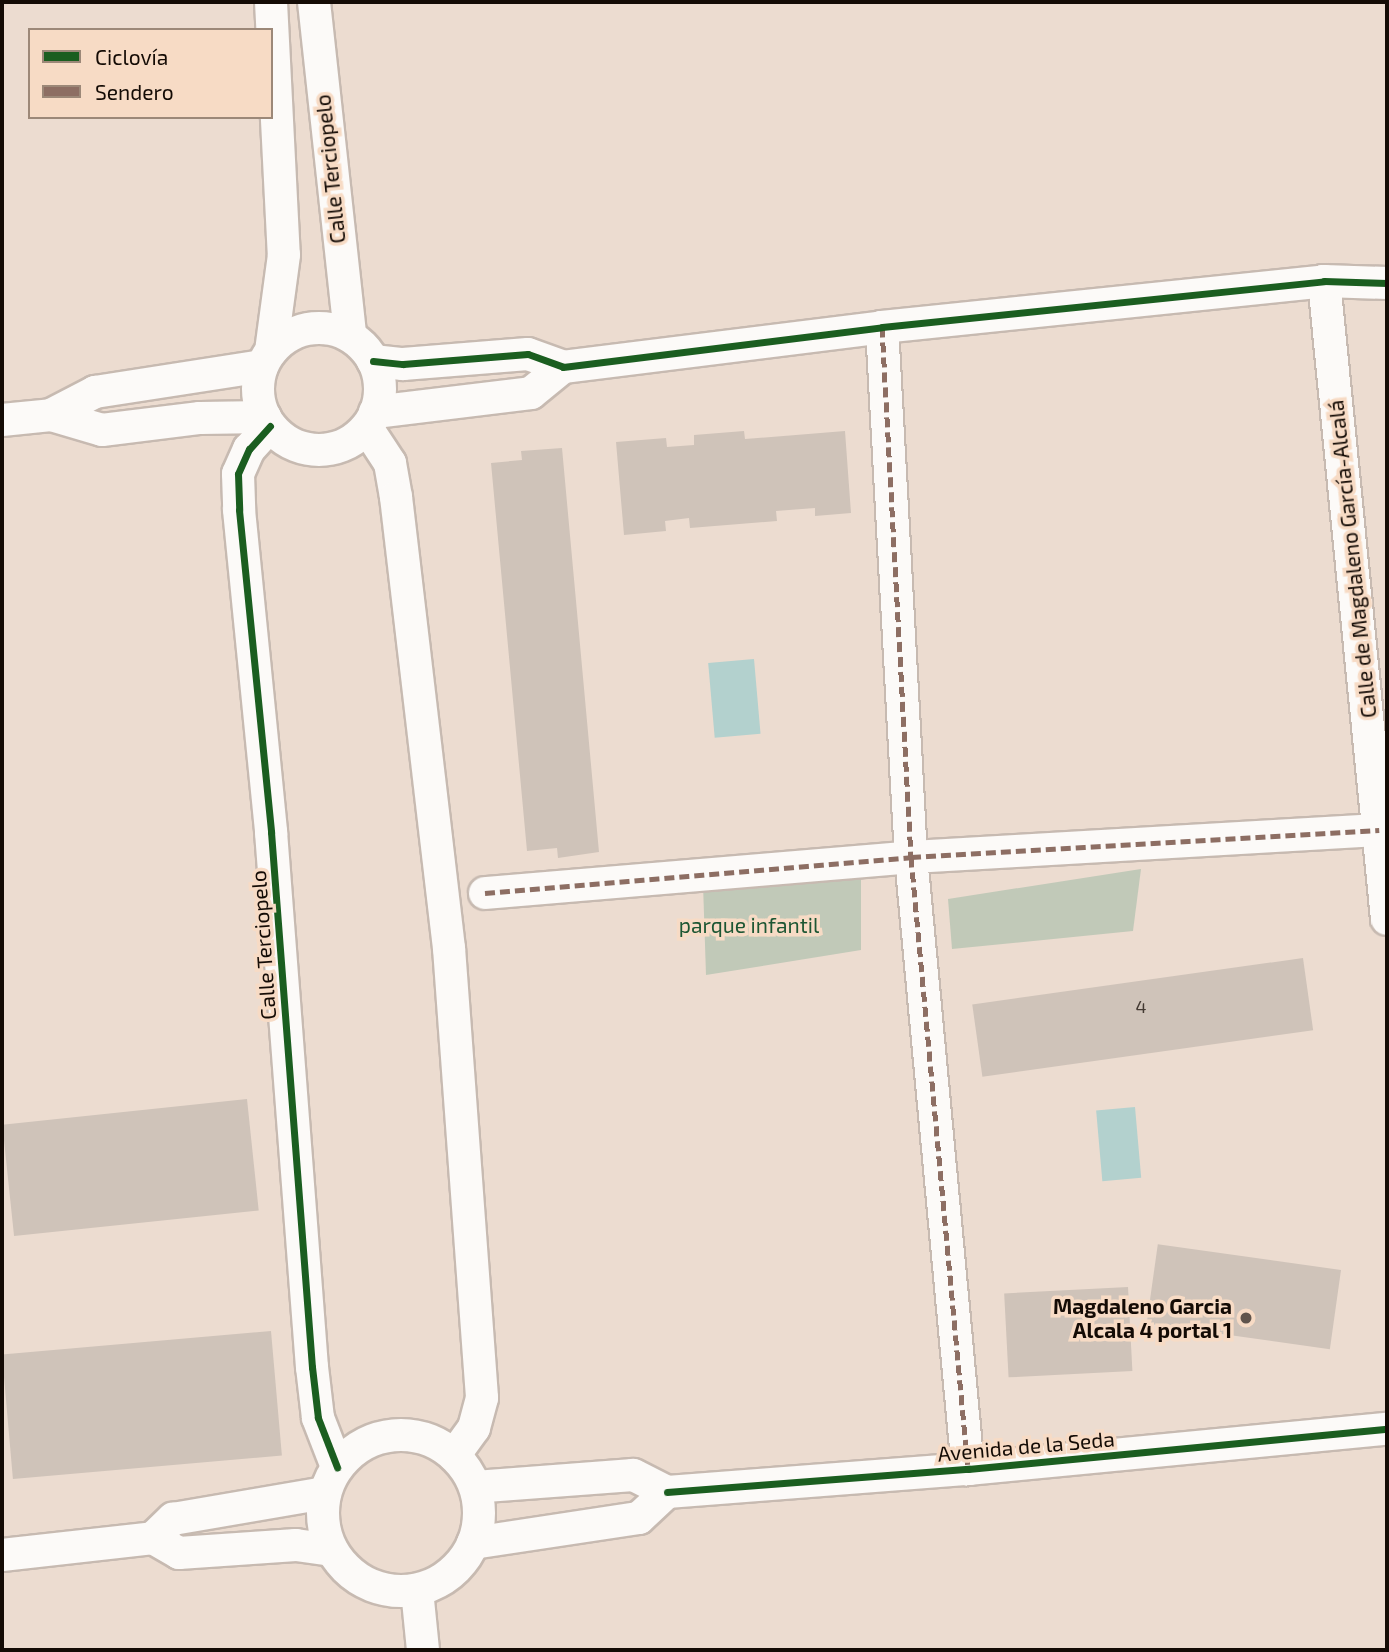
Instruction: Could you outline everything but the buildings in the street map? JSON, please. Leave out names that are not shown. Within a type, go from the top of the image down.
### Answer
[{"type":"street","points":[[271,2],[272,28]]},
{"type":"street","name":"Calle Terciopelo","points":[[314,2],[350,336]]},
{"type":"street","points":[[273,41],[284,255],[259,400],[267,421],[288,442],[321,450],[339,447],[371,420],[531,393],[563,367]]},
{"type":"street","points":[[373,361],[403,364],[528,354],[563,367],[882,327],[1324,281],[1387,283]]},
{"type":"street","name":"Calle de Magdaleno García-Alcalá","points":[[1324,281],[1387,919]]},
{"type":"street","points":[[882,327],[911,856],[968,1469]]},
{"type":"street","points":[[2,420],[51,415],[95,392],[267,358],[299,331],[334,329],[350,336],[373,361],[379,378],[371,420],[390,463],[394,485],[449,948],[482,1398],[474,1429],[454,1455]]},
{"type":"street","points":[[51,415],[102,430],[200,418],[267,421]]},
{"type":"street","name":"Calle Terciopelo","points":[[267,421],[249,449],[238,474],[239,510],[271,832],[312,1367],[318,1418],[331,1480]]},
{"type":"street","points":[[485,893],[911,856],[1379,830]]},
{"type":"street","name":"Avenida de la Seda","points":[[667,1492],[968,1469],[1387,1429]]},
{"type":"street","points":[[384,1436],[421,1437],[454,1455],[474,1487],[478,1525],[473,1543],[451,1573],[417,1590],[380,1589],[362,1582],[332,1550],[323,1520],[331,1480],[350,1453],[384,1436]]},
{"type":"street","points":[[473,1543],[639,1518],[667,1492],[633,1475],[474,1487]]},
{"type":"street","points":[[153,1538],[173,1519],[331,1480]]},
{"type":"street","points":[[2,1555],[153,1538],[179,1553],[296,1545],[332,1550]]},
{"type":"street","points":[[417,1590],[423,1650]]},
{"type":"green space","points":[[1141,869],[1133,931],[952,949],[948,899]]},
{"type":"green space","name":"parque infantil","points":[[861,877],[861,950],[706,975],[703,884]]},
{"type":"water","points":[[754,659],[761,734],[715,738],[708,663]]},
{"type":"water","points":[[1135,1107],[1141,1178],[1102,1181],[1096,1110]]},
{"type":"marked path","points":[[882,327],[911,857],[968,1469]]},
{"type":"marked path","points":[[485,893],[911,857],[1379,830]]},
{"type":"cycle path","points":[[373,361],[403,364],[528,354],[563,367],[882,327],[1324,281],[1387,283]]},
{"type":"cycle path","points":[[270,426],[249,449],[238,474],[239,510],[271,832],[312,1367],[318,1418],[337,1467]]},
{"type":"cycle path","points":[[667,1492],[968,1469],[1387,1429]]},
{"type":"place","name":"Magdaleno Garcia Alcala 4 portal 1","points":[[1246,1318]]}]
